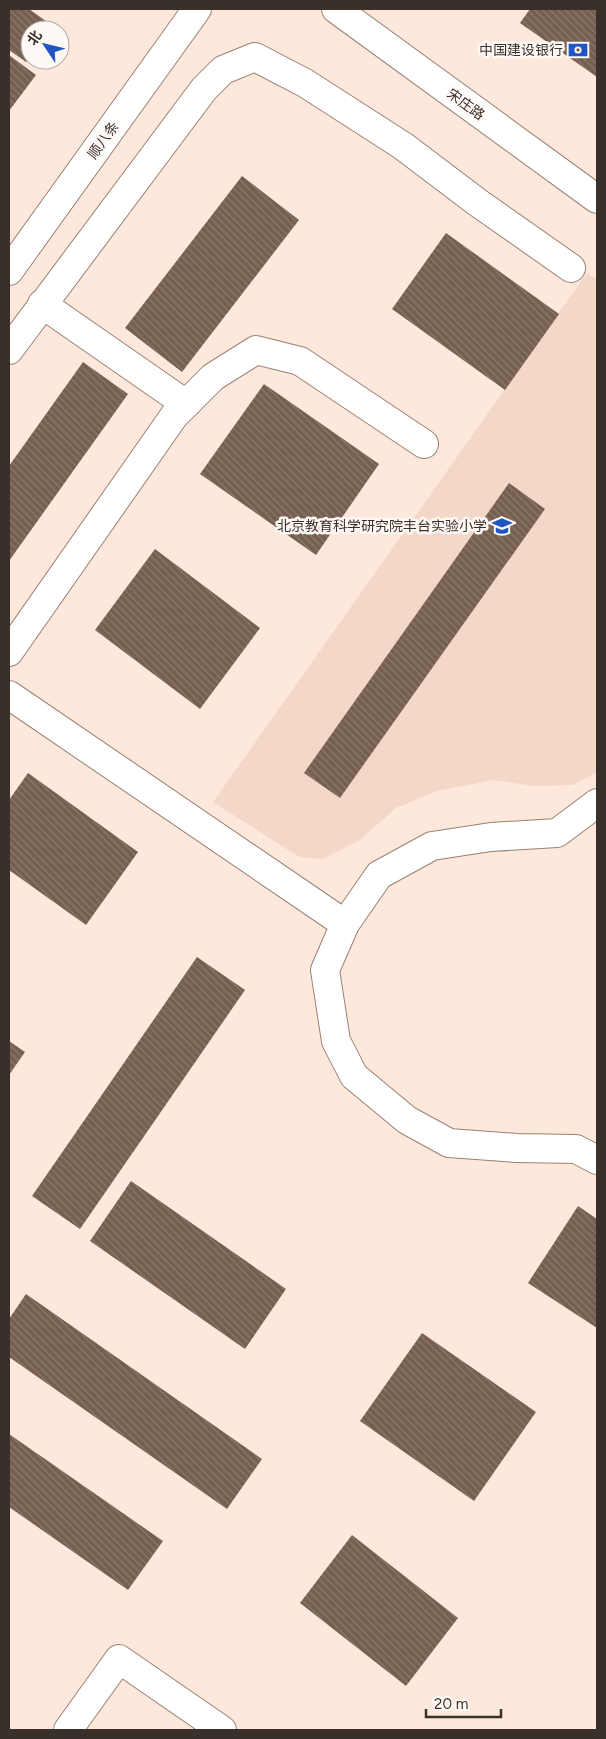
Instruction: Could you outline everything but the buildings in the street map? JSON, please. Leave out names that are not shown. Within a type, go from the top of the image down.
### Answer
[{"type":"street","name":"顺八条","points":[[9,271],[197,9]]},
{"type":"street","name":"宋庄路","points":[[336,9],[597,199]]},
{"type":"street","points":[[9,350],[204,89],[223,70],[255,57],[305,84],[403,146],[476,202],[570,268]]},
{"type":"street","points":[[42,304],[186,404]]},
{"type":"street","points":[[9,652],[174,416],[213,377],[256,350],[300,361],[424,444]]},
{"type":"street","points":[[9,695],[345,924]]},
{"type":"street","points":[[597,803],[557,833],[491,837],[432,846],[379,875],[345,924],[325,970],[336,1041],[354,1076],[407,1120],[450,1143],[516,1148],[576,1148],[597,1160]]},
{"type":"street","points":[[68,1730],[118,1659],[222,1730]]},
{"type":"shaded area","name":"北京教育科学研究院丰台实验小学","points":[[587,273],[597,280],[597,772],[573,785],[533,786],[493,780],[437,791],[396,808],[360,840],[323,859],[299,857],[213,802]]},
{"type":"place","name":"中国建设银行","points":[[578,50]]},
{"type":"place","name":"北京教育科学研究院丰台实验小学","points":[[502,526]]}]
